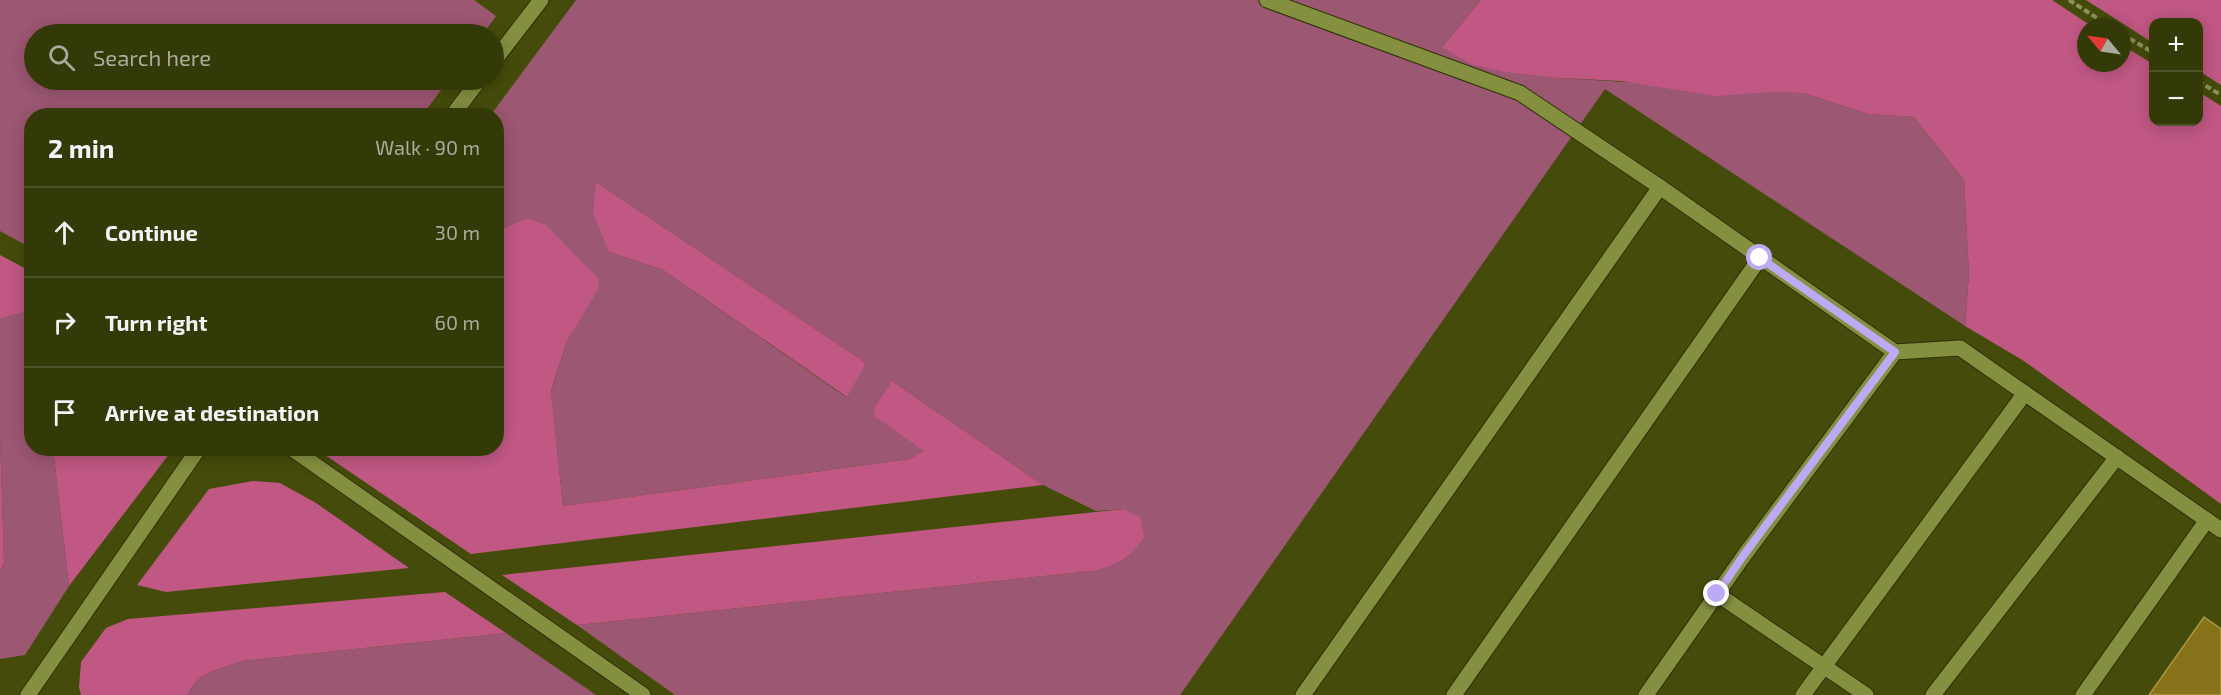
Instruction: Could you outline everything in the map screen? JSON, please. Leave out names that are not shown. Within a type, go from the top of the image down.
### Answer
[{"type":"lane","points":[[504,48],[540,0]]},
{"type":"lane","points":[[1267,0],[1520,93],[1895,352],[1960,348],[2221,530]]},
{"type":"lane","points":[[458,108],[472,90]]},
{"type":"lane","points":[[1304,695],[1660,188]]},
{"type":"lane","points":[[1454,695],[1760,258]]},
{"type":"lane","points":[[1646,695],[1743,556],[1895,352]]},
{"type":"lane","points":[[1803,695],[2025,393]]},
{"type":"lane","points":[[28,695],[193,456]]},
{"type":"lane","points":[[302,456],[643,695]]},
{"type":"lane","points":[[1933,695],[2117,457]]},
{"type":"lane","points":[[2083,695],[2207,520]]},
{"type":"lane","points":[[1717,594],[1866,695]]},
{"type":"path","points":[[2069,0],[2097,18]]},
{"type":"path","points":[[2131,39],[2149,50]]},
{"type":"path","points":[[2203,84],[2221,95]]},
{"type":"shaded area","points":[[0,0],[474,0],[496,16],[490,24],[24,24],[24,90],[441,90],[427,108],[24,108],[24,244],[0,231]]},
{"type":"shaded area","points":[[576,0],[1481,0],[1442,47],[1560,78],[1803,93],[1868,114],[1914,117],[1964,180],[1969,274],[1965,326],[1605,89],[1180,695],[675,695],[577,625],[1092,571],[1124,509],[1096,511],[1043,485],[892,381],[925,451],[910,459],[563,506],[551,392],[567,341],[598,288],[526,218],[504,228],[504,108],[496,108]],"holes":[[[596,182],[863,361],[846,397],[663,270],[609,252]]]},
{"type":"shaded area","points":[[1481,0],[2052,0],[2079,18],[2077,18],[2077,72],[2131,72],[2131,51],[2149,62],[2149,126],[2203,126],[2203,95],[2221,106],[2221,504],[2024,361],[1965,326],[1969,274],[1964,180],[1914,117],[1868,114],[1803,93],[1773,92],[1715,96],[1621,81],[1505,72],[1471,64],[1442,47]]},
{"type":"shaded area","points":[[2086,0],[2221,0],[2221,85],[2203,74],[2203,18],[2149,18],[2149,40],[2131,29],[2131,18],[2114,18]]},
{"type":"shaded area","points":[[596,182],[863,361],[865,365],[847,397],[663,270],[609,252],[593,213]]},
{"type":"shaded area","points":[[526,218],[546,225],[598,278],[599,288],[567,341],[551,391],[563,506],[910,459],[924,451],[874,416],[875,407],[892,381],[1043,485],[471,554],[326,456],[504,456],[504,228]]},
{"type":"shaded area","points":[[0,255],[24,268],[24,312],[0,319]]},
{"type":"shaded area","points":[[24,312],[24,456],[54,456],[69,586],[25,655],[0,659],[0,572],[4,563],[0,434],[0,319]]},
{"type":"shaded area","points":[[0,434],[4,563],[0,572]]},
{"type":"shaded area","points":[[54,456],[168,456],[69,586]]},
{"type":"shaded area","points":[[253,481],[280,483],[316,503],[409,568],[166,592],[137,585],[209,489]]},
{"type":"shaded area","points":[[1124,509],[1141,518],[1144,537],[1122,560],[1092,571],[577,625],[502,575]]},
{"type":"shaded area","points":[[445,592],[506,633],[243,661],[204,676],[197,681],[188,695],[81,695],[79,687],[81,662],[106,628],[128,619]]},
{"type":"shaded area","points":[[506,633],[596,695],[188,695],[197,681],[204,676],[243,661]]},
{"type":"building","points":[[2204,617],[2221,629],[2221,695],[2149,695]]},
{"type":"route","points":[[1717,594],[1895,352],[1760,258]]}]
